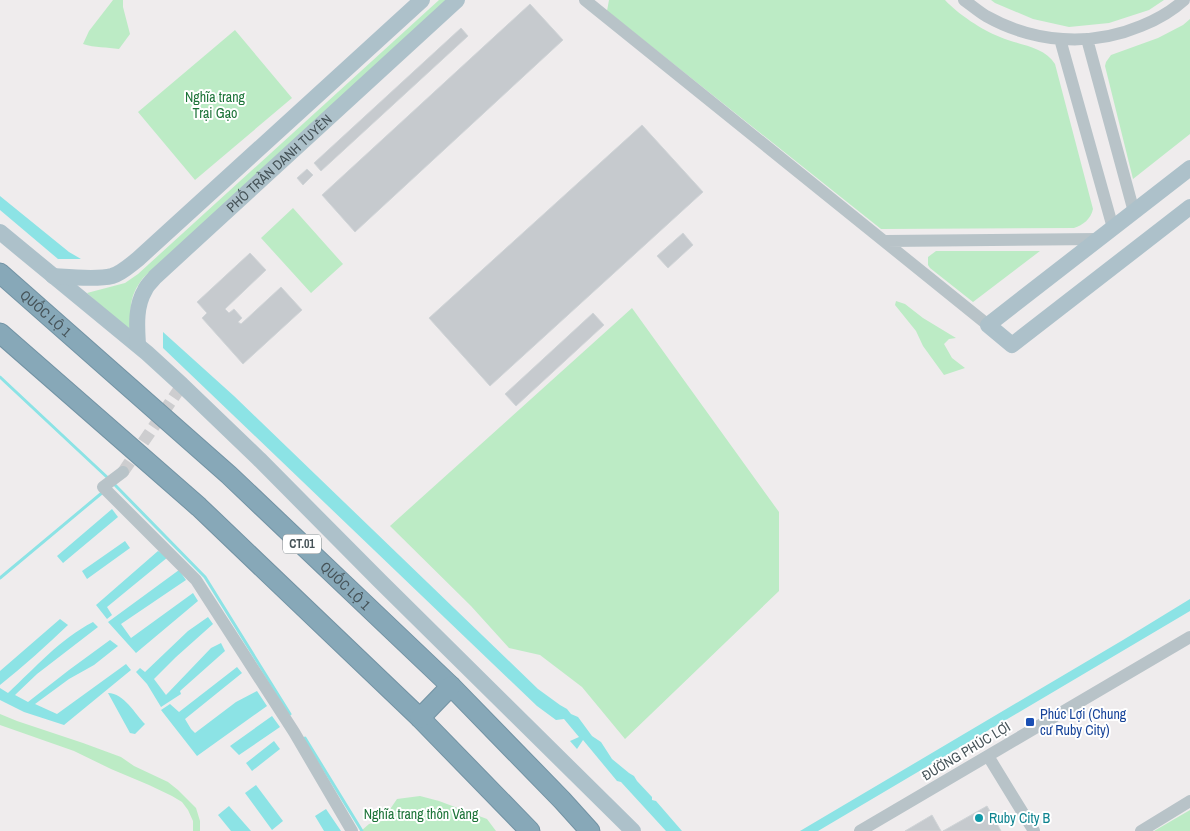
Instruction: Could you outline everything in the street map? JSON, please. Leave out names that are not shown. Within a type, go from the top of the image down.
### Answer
[{"type":"highway","name":"QUỐC LỘ 1","points":[[0,273],[229,474],[451,686],[590,831]]},
{"type":"highway","points":[[0,333],[198,507],[420,718],[530,831]]},
{"type":"highway","points":[[420,718],[451,686]]},
{"type":"main road","name":"PHỐ TRẦN DANH TUYÊN","points":[[52,276],[101,277],[112,276],[123,271],[422,0]]},
{"type":"main road","name":"PHỐ TRẦN DANH TUYÊN","points":[[138,345],[138,310],[145,290],[155,277],[457,0]]},
{"type":"main road","points":[[1190,168],[988,325],[1012,345],[1190,207]]},
{"type":"main road","points":[[0,232],[138,345],[182,385],[259,458],[387,588],[633,831]]},
{"type":"street","points":[[586,0],[597,5],[988,325]]},
{"type":"street","points":[[964,0],[985,15],[1011,29],[1040,37],[1069,40],[1098,39],[1127,32],[1154,21],[1184,0]]},
{"type":"street","points":[[1060,39],[1113,228]]},
{"type":"street","points":[[1087,39],[1134,212]]},
{"type":"street","points":[[886,241],[1099,239]]},
{"type":"street","points":[[123,472],[103,486],[196,580],[294,732],[352,831]]},
{"type":"street","name":"ĐƯỜNG PHÚC LỢI","points":[[860,831],[1190,636]]},
{"type":"street","points":[[988,756],[1034,831]]},
{"type":"street","points":[[1141,831],[1190,801]]},
{"type":"green space","points":[[113,0],[123,0],[130,34],[119,49],[83,44],[89,31]]},
{"type":"green space","points":[[439,0],[448,0],[143,278],[133,298],[130,332],[87,293],[125,283],[138,274]]},
{"type":"green space","points":[[609,0],[945,0],[978,26],[1007,40],[1038,50],[1055,64],[1093,209],[1092,213],[1086,221],[1074,228],[881,229],[607,11]]},
{"type":"green space","points":[[991,0],[1164,0],[1149,10],[1109,23],[1069,27],[1033,19]]},
{"type":"green space","points":[[1190,19],[1190,134],[1133,179],[1105,66],[1106,62],[1111,55],[1158,38],[1183,25]]},
{"type":"green space","name":"Nghĩa trang Trại Gạo","points":[[235,30],[292,98],[195,180],[138,112]]},
{"type":"green space","points":[[293,208],[343,264],[311,293],[261,238]]},
{"type":"green space","points":[[936,251],[1040,251],[973,302],[930,268],[928,257]]},
{"type":"green space","points":[[896,301],[905,304],[923,318],[956,338],[949,339],[944,344],[952,358],[965,368],[944,375],[923,346],[916,331],[895,305]]},
{"type":"green space","points":[[632,308],[779,512],[779,591],[625,739],[582,687],[540,655],[509,648],[471,606],[390,526]]},
{"type":"green space","points":[[0,714],[121,757],[134,766],[168,782],[196,808],[200,821],[200,831],[193,831],[193,821],[188,810],[182,802],[172,796],[74,751],[0,725]]},
{"type":"green space","name":"Nghĩa trang thôn Vàng","points":[[420,796],[487,819],[496,831],[361,831],[369,824],[382,821],[397,799]]},
{"type":"green space","points":[[1190,810],[1190,831],[1154,831]]},
{"type":"water","points":[[0,196],[69,252],[81,259],[58,259],[0,210]]},
{"type":"water","points":[[163,332],[234,396],[538,689],[567,709],[571,714],[578,717],[592,736],[601,742],[612,759],[634,776],[652,797],[652,800],[656,801],[682,831],[666,831],[621,782],[617,781],[583,740],[577,749],[570,741],[579,737],[564,719],[556,720],[537,706],[163,348]]},
{"type":"water","points":[[112,509],[118,517],[63,563],[57,556]]},
{"type":"water","points":[[125,541],[130,548],[87,579],[82,571]]},
{"type":"water","points":[[158,551],[168,557],[107,607],[112,615],[107,619],[96,605]]},
{"type":"water","points":[[179,570],[186,580],[121,624],[131,638],[193,593],[198,601],[136,653],[108,622]]},
{"type":"water","points":[[1190,599],[1190,611],[818,831],[800,831],[1123,640]]},
{"type":"water","points":[[208,617],[213,624],[154,679],[166,695],[211,648],[221,643],[225,651],[180,691],[181,694],[161,707],[147,684],[136,672],[140,668],[145,672],[188,631]]},
{"type":"water","points":[[60,619],[68,625],[0,685],[0,671]]},
{"type":"water","points":[[93,622],[98,627],[37,674],[15,695],[28,702],[110,640],[118,646],[94,665],[69,679],[35,704],[57,714],[126,664],[131,670],[64,725],[24,712],[0,700],[0,688],[8,693],[59,645]]},
{"type":"water","points":[[237,667],[242,673],[185,719],[191,729],[195,733],[236,702],[257,691],[267,706],[197,756],[161,710],[170,704],[179,712]]},
{"type":"water","points":[[108,693],[119,696],[124,700],[145,724],[135,734],[130,733]]},
{"type":"water","points":[[272,716],[280,727],[239,755],[230,746]]},
{"type":"water","points":[[274,741],[280,749],[252,771],[246,763]]},
{"type":"water","points":[[256,785],[283,821],[272,830],[245,793]]},
{"type":"water","points":[[229,806],[251,831],[231,831],[218,815]]},
{"type":"water","points":[[326,809],[341,831],[324,831],[315,816]]},
{"type":"building","points":[[530,4],[563,40],[355,232],[322,195]]},
{"type":"building","points":[[461,28],[468,36],[321,171],[314,163]]},
{"type":"building","points":[[642,125],[703,192],[490,386],[429,318]]},
{"type":"building","points":[[307,169],[313,175],[303,185],[297,178]]},
{"type":"building","points":[[683,233],[693,245],[668,268],[657,256]]},
{"type":"building","points":[[250,253],[266,270],[225,309],[229,313],[234,309],[242,318],[238,322],[241,324],[281,287],[302,310],[243,364],[202,318],[207,313],[197,302]]},
{"type":"building","points":[[593,313],[604,325],[516,406],[505,394]]},
{"type":"building","name":"Ruby City B","points":[[987,806],[1001,831],[943,831]]},
{"type":"building","points":[[932,815],[941,831],[905,831]]},
{"type":"waterway","points":[[0,377],[109,479]]},
{"type":"waterway","points":[[114,484],[205,577],[290,714]]},
{"type":"waterway","points":[[0,578],[103,492]]},
{"type":"waterway","points":[[305,738],[362,831]]},
{"type":"tunnel","points":[[123,472],[182,385]]},
{"type":"place","name":"Phúc Lợi (Chung cư Ruby City)","points":[[1030,722]]},
{"type":"place","name":"Ruby City B","points":[[979,818]]}]
